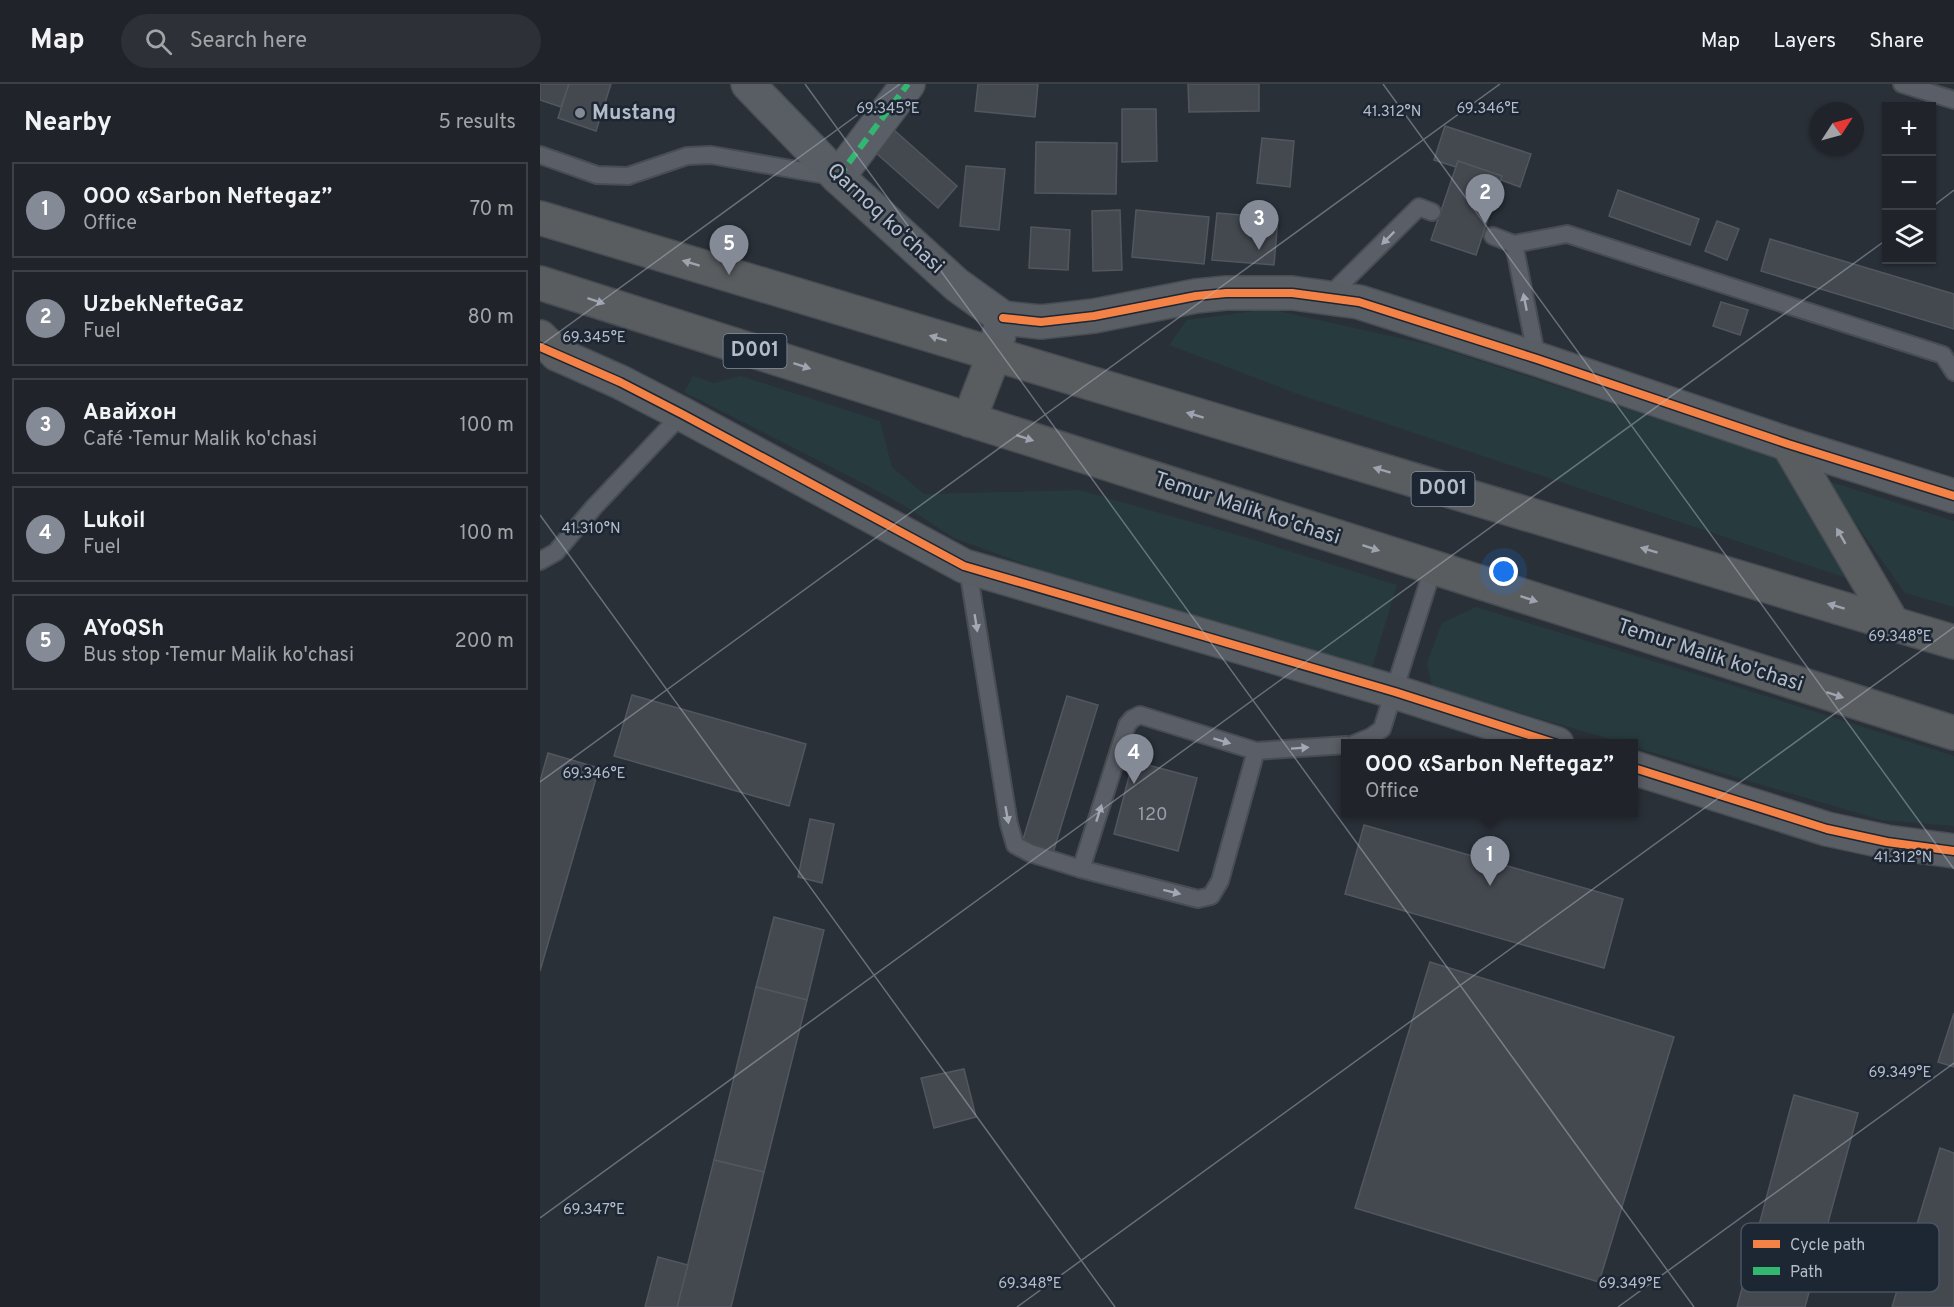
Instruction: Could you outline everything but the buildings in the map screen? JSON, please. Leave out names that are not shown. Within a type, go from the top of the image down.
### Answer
[{"type":"highway","name":"D001","points":[[540,218],[1954,642]]},
{"type":"highway","name":"Temur Malik ko'chasi","points":[[540,283],[1954,733]]},
{"type":"highway","points":[[969,420],[994,355]]},
{"type":"highway","points":[[1788,444],[1892,622]]},
{"type":"street","name":"Qarnoq koʻchasi","points":[[748,84],[838,177],[957,285],[1003,318]]},
{"type":"street","points":[[838,177],[908,84]]},
{"type":"street","points":[[994,355],[1003,318],[1041,322],[1094,316],[1196,296],[1226,293],[1281,293],[1328,297],[1359,302],[1537,359],[1788,444],[1954,496]]},
{"type":"street","points":[[546,346],[682,414],[963,566],[1395,692],[1541,739]]},
{"type":"street","points":[[1638,769],[1827,829],[1887,842],[1954,851]]},
{"type":"lane","points":[[1902,84],[1954,100]]},
{"type":"lane","points":[[540,155],[597,175],[628,176],[687,156],[711,155],[838,177]]},
{"type":"lane","points":[[1328,297],[1419,207],[1432,212]]},
{"type":"lane","points":[[1493,236],[1514,244],[1567,234],[1943,354],[1954,372]]},
{"type":"lane","points":[[1514,244],[1537,359]]},
{"type":"lane","points":[[540,561],[556,552],[594,507],[682,414]]},
{"type":"lane","points":[[963,566],[970,582],[1009,824],[1015,845],[1030,853],[1082,869],[1198,899],[1211,896],[1220,881],[1256,751]]},
{"type":"lane","points":[[1365,739],[1382,729],[1433,568]]},
{"type":"lane","points":[[1082,869],[1127,725],[1140,715],[1256,751],[1341,745]]},
{"type":"green space","points":[[1269,309],[1431,345],[1787,461],[1847,578],[1295,393],[1169,345],[1187,320]]},
{"type":"green space","points":[[693,376],[714,383],[741,376],[880,421],[892,467],[924,494],[1079,490],[1248,538],[1397,585],[1371,671],[1038,569],[954,538],[900,503],[684,392]]},
{"type":"green space","points":[[1825,480],[1954,521],[1954,607],[1905,593]]},
{"type":"green space","points":[[1476,607],[1954,756],[1954,826],[1881,820],[1638,748],[1638,739],[1609,739],[1432,687],[1427,663],[1442,623]]},
{"type":"marked path","points":[[838,177],[908,84]]},
{"type":"cycle path","points":[[1003,318],[1041,322],[1094,316],[1196,296],[1226,293],[1292,293],[1359,302],[1537,359],[1788,444],[1954,496]]},
{"type":"cycle path","points":[[540,347],[620,382],[682,414],[964,566],[1395,692],[1541,739]]},
{"type":"cycle path","points":[[1638,769],[1827,829],[1887,842],[1954,851]]},
{"type":"place","name":"Mustang","points":[[580,113]]},
{"type":"place","name":"UzbekNefteGaz","points":[[1485,224]]},
{"type":"place","name":"Авайхон","points":[[1259,250]]},
{"type":"place","name":"AYoQSh","points":[[729,275]]},
{"type":"place","name":"Lukoil","points":[[1134,784]]},
{"type":"place","name":"ООО «Sarbon Neftegaz”","points":[[1490,886]]}]
